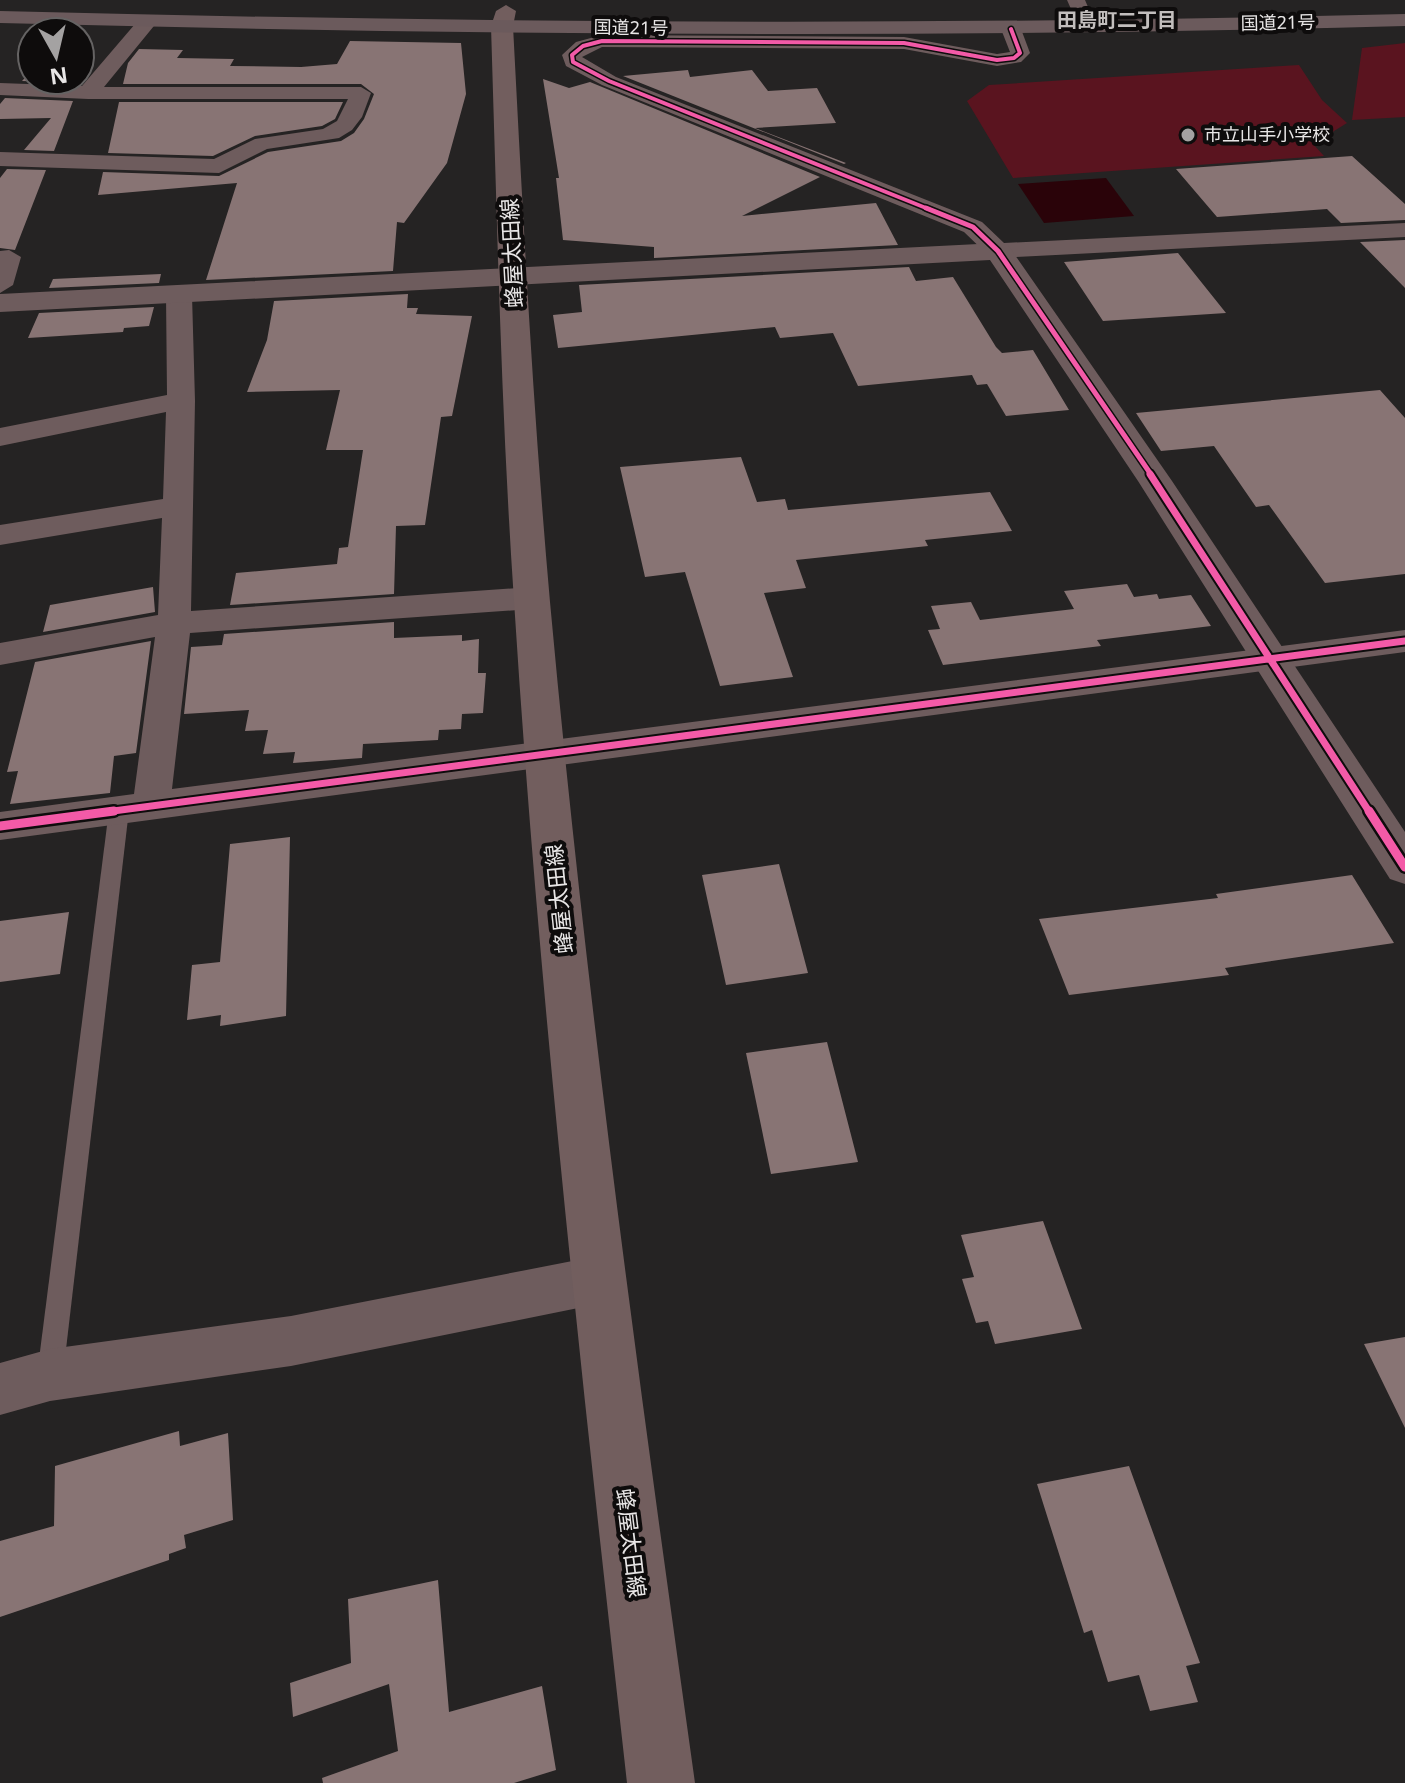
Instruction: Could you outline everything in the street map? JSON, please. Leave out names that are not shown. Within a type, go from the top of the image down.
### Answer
[{"type":"highway","name":"国道21号","points":[[0,3],[505,12],[1011,29],[1405,20]]},
{"type":"highway","name":"国道21号","points":[[0,17],[148,21],[505,12],[1405,7]]},
{"type":"main road","name":"蜂屋太田線","points":[[505,12],[513,277],[532,598],[545,754],[598,1280],[661,1783]]},
{"type":"street","points":[[96,83],[148,21]]},
{"type":"street","points":[[1011,29],[1020,53],[1014,58],[997,60],[904,43],[602,41],[583,46],[572,55],[573,62],[609,81],[973,227],[998,251],[1155,481],[1405,867]]},
{"type":"street","points":[[0,159],[219,166],[248,148],[340,131],[357,111],[361,93],[96,93]]},
{"type":"street","points":[[0,303],[1405,230]]},
{"type":"street","points":[[0,258],[9,257],[0,285]]},
{"type":"street","points":[[135,808],[174,623],[181,401],[179,295]]},
{"type":"street","points":[[0,437],[181,401]]},
{"type":"street","points":[[0,535],[176,506]]},
{"type":"street","points":[[0,654],[174,623],[532,598]]},
{"type":"street","points":[[0,826],[1405,641]]},
{"type":"street","points":[[0,1389],[50,1375],[291,1341],[598,1280]]},
{"type":"lane","points":[[50,1375],[135,808]]},
{"type":"shaded area","points":[[1405,43],[1405,117],[1352,120],[1362,48]]},
{"type":"shaded area","points":[[1299,65],[1322,100],[1347,123],[1313,144],[1324,156],[1013,178],[967,101],[989,85]]},
{"type":"shaded area","points":[[1106,178],[1134,216],[1044,223],[1018,184]]},
{"type":"building","points":[[350,41],[461,43],[466,94],[447,163],[404,223],[397,222],[393,271],[206,280],[237,183],[98,195],[103,172],[219,176],[268,152],[341,141],[354,133],[364,119],[374,94],[361,84],[123,84],[128,63],[139,49],[183,50],[177,58],[234,59],[230,66],[301,67],[337,64]]},
{"type":"building","points":[[688,70],[690,77],[752,70],[768,91],[817,88],[836,123],[755,128],[846,163],[844,164],[623,76]]},
{"type":"building","points":[[543,79],[569,88],[590,82],[820,177],[742,216],[876,203],[898,245],[654,258],[654,247],[563,240],[556,178],[559,178]]},
{"type":"building","points":[[5,98],[73,101],[54,151],[24,150],[51,118],[0,119],[0,104]]},
{"type":"building","points":[[119,102],[343,102],[335,119],[322,126],[255,136],[213,156],[108,153]]},
{"type":"building","points":[[1352,156],[1405,204],[1405,220],[1341,223],[1327,209],[1217,217],[1176,169]]},
{"type":"building","points":[[7,169],[46,170],[15,250],[0,248],[0,178]]},
{"type":"building","points":[[1405,240],[1405,288],[1360,242]]},
{"type":"building","points":[[1178,253],[1226,313],[1103,321],[1064,262]]},
{"type":"building","points":[[909,267],[916,281],[953,277],[996,347],[1002,353],[1033,350],[1069,410],[1006,416],[987,384],[977,385],[972,375],[858,386],[833,333],[780,338],[775,327],[558,348],[553,315],[582,312],[579,285]]},
{"type":"building","points":[[161,274],[159,283],[49,288],[53,279]]},
{"type":"building","points":[[408,294],[407,308],[418,308],[416,314],[472,316],[452,416],[441,417],[425,525],[396,526],[394,594],[230,605],[236,573],[337,564],[339,548],[348,547],[363,450],[326,450],[340,390],[247,392],[267,340],[274,301]]},
{"type":"building","points":[[154,307],[149,326],[124,328],[123,332],[28,338],[39,313]]},
{"type":"building","points":[[1380,390],[1405,418],[1405,574],[1325,583],[1269,505],[1256,507],[1214,446],[1161,451],[1136,413]]},
{"type":"building","points":[[741,457],[757,502],[785,499],[788,510],[990,492],[1012,531],[925,540],[928,546],[796,560],[806,588],[764,593],[793,677],[720,686],[685,572],[645,577],[620,467]]},
{"type":"building","points":[[1127,584],[1134,597],[1157,594],[1159,599],[1191,595],[1211,626],[1097,640],[1101,646],[943,665],[928,630],[940,629],[931,606],[971,602],[980,620],[1074,609],[1064,591]]},
{"type":"building","points":[[153,587],[155,612],[43,632],[50,605]]},
{"type":"building","points":[[394,622],[394,638],[462,635],[462,641],[479,639],[478,673],[486,673],[483,713],[462,714],[461,729],[439,730],[438,740],[363,744],[362,758],[293,763],[295,752],[263,754],[268,730],[245,731],[249,710],[184,714],[191,647],[222,645],[224,634]]},
{"type":"building","points":[[151,641],[136,753],[114,756],[110,793],[10,804],[18,771],[7,772],[35,662]]},
{"type":"building","points":[[290,837],[286,1016],[220,1026],[221,1015],[187,1020],[192,965],[220,962],[230,844]]},
{"type":"building","points":[[779,864],[808,973],[726,985],[702,875]]},
{"type":"building","points":[[1352,875],[1394,943],[1225,968],[1229,975],[1069,995],[1039,919],[1218,898],[1216,894]]},
{"type":"building","points":[[69,912],[60,974],[0,982],[0,921]]},
{"type":"building","points":[[827,1042],[858,1162],[771,1174],[746,1053]]},
{"type":"building","points":[[1043,1221],[1082,1329],[995,1344],[988,1321],[976,1323],[962,1279],[974,1277],[961,1235]]},
{"type":"building","points":[[1405,1337],[1405,1428],[1364,1344]]},
{"type":"building","points":[[179,1431],[180,1446],[228,1433],[233,1520],[184,1535],[186,1548],[169,1554],[169,1560],[0,1617],[0,1541],[54,1526],[55,1466]]},
{"type":"building","points":[[1129,1466],[1200,1663],[1186,1666],[1198,1702],[1150,1711],[1139,1675],[1108,1682],[1092,1630],[1084,1633],[1037,1484]]},
{"type":"building","points":[[438,1580],[449,1712],[542,1686],[556,1770],[514,1783],[323,1783],[322,1778],[398,1751],[389,1684],[293,1717],[290,1683],[351,1663],[348,1599]]},
{"type":"cycle path","points":[[1011,29],[1020,53],[1014,58],[997,60],[904,43],[602,41],[583,46],[572,55],[573,62],[609,81],[973,227],[998,251],[1155,481],[1405,867]]},
{"type":"cycle path","points":[[0,826],[1405,641]]},
{"type":"place","name":"市立山手小学校","points":[[1188,135]]},
{"type":"district","name":"田島町二丁目","points":[[1117,20]]}]
